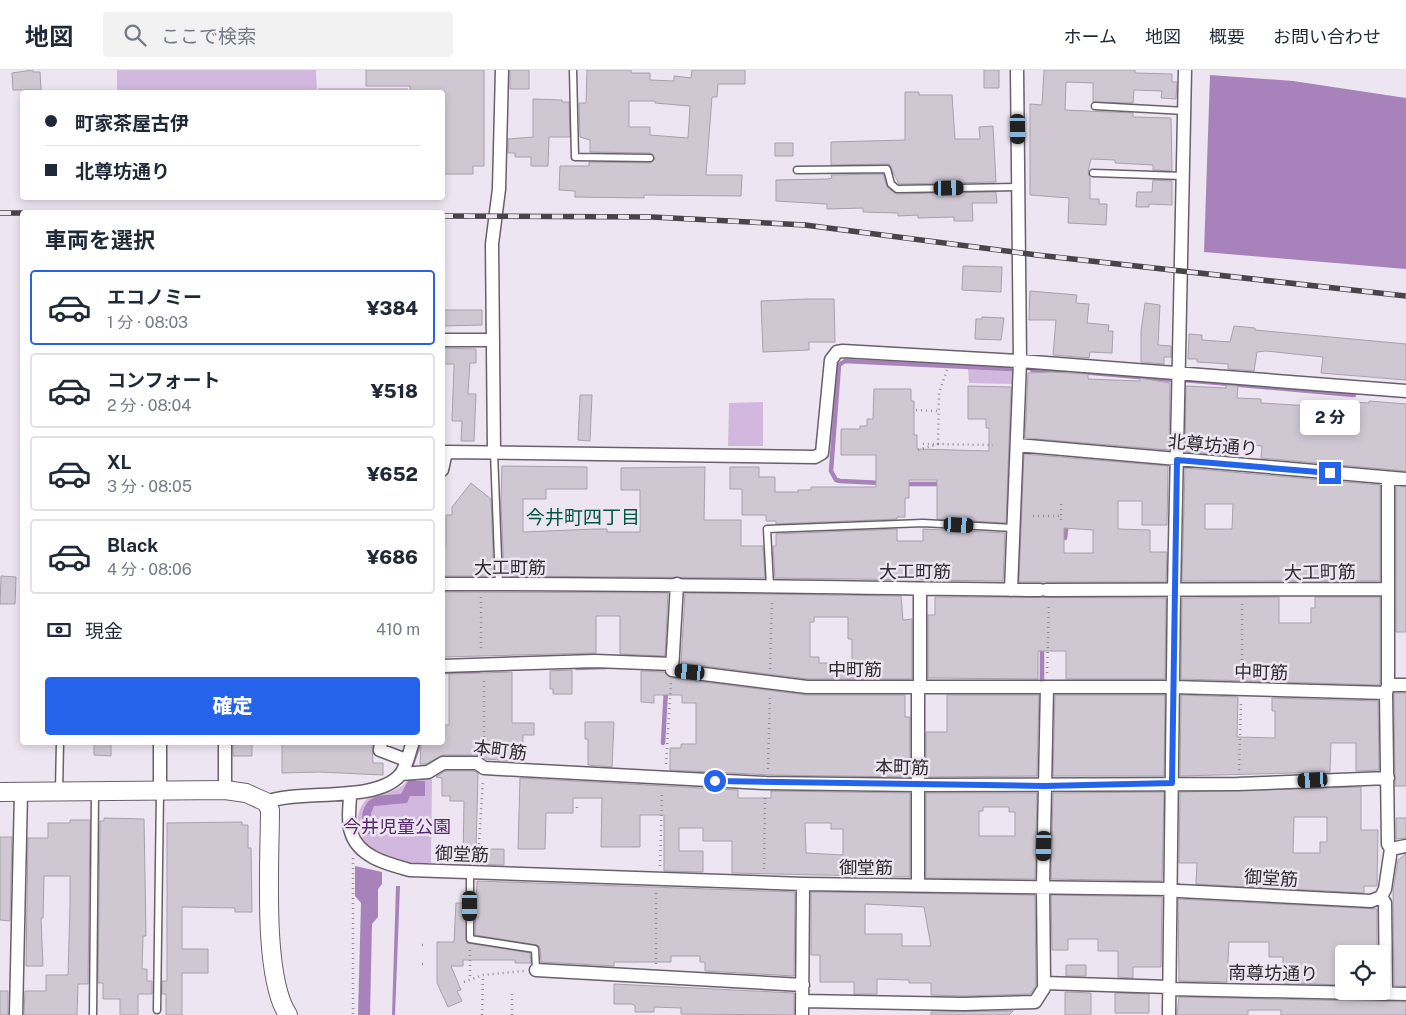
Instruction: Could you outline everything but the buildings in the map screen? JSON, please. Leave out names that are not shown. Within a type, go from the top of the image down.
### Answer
[{"type":"street","points":[[494,452],[492,244],[499,189],[502,70]]},
{"type":"street","points":[[1011,590],[1020,361],[1017,70]]},
{"type":"street","points":[[1169,1015],[1172,889],[1174,591],[1185,70]]},
{"type":"street","points":[[445,340],[493,340]]},
{"type":"street","points":[[445,456],[446,452],[494,452],[815,457],[822,452],[831,360],[837,352],[1020,361],[1406,391]]},
{"type":"street","name":"北尊坊通り","points":[[1017,445],[1406,479]]},
{"type":"street","points":[[1385,945],[1385,903],[1381,897],[1385,889],[1391,849],[1388,844],[1388,478]]},
{"type":"street","name":"大工町筋","points":[[445,584],[676,584],[1174,591],[1387,588]]},
{"type":"street","points":[[672,667],[676,584]]},
{"type":"street","points":[[918,885],[917,785],[920,588]]},
{"type":"street","name":"中町筋","points":[[445,666],[595,661],[672,667],[807,687],[1043,687],[1242,690],[1387,689],[1406,685]]},
{"type":"street","points":[[803,1001],[963,1004],[1035,1002],[1044,988],[1043,687]]},
{"type":"street","points":[[160,745],[160,789]]},
{"type":"street","points":[[224,790],[225,745]]},
{"type":"street","points":[[380,745],[380,750],[406,760]]},
{"type":"street","points":[[410,774],[406,760],[412,745]]},
{"type":"street","name":"本町筋","points":[[266,802],[279,798],[350,794],[390,784],[410,774],[428,772],[443,763],[477,763],[484,768],[766,783],[1044,786],[1172,783],[1238,784],[1388,778]]},
{"type":"street","points":[[0,792],[160,789],[224,790],[246,793],[266,802],[270,810],[271,957],[277,989],[288,1015]]},
{"type":"street","points":[[16,1015],[21,792]]},
{"type":"street","points":[[350,794],[350,831],[356,845]]},
{"type":"street","name":"御堂筋","points":[[356,845],[375,859],[410,870],[658,877],[803,884],[1172,889],[1179,891],[1372,901],[1381,897]]},
{"type":"street","points":[[1391,849],[1406,846]]},
{"type":"street","points":[[802,1015],[803,884]]},
{"type":"street","points":[[536,970],[803,985]]},
{"type":"street","name":"南尊坊通り","points":[[1044,983],[1335,992]]},
{"type":"street","name":"南尊坊通り","points":[[1390,993],[1406,994]]},
{"type":"lane","points":[[573,70],[574,157],[650,158]]},
{"type":"lane","points":[[1095,106],[1185,111]]},
{"type":"lane","points":[[797,170],[887,169],[891,184],[898,189],[1018,187]]},
{"type":"lane","points":[[1093,173],[1183,176]]},
{"type":"lane","points":[[494,452],[499,584]]},
{"type":"lane","points":[[770,586],[767,529],[923,523],[1013,528]]},
{"type":"lane","points":[[59,791],[60,745]]},
{"type":"lane","points":[[158,1010],[160,789]]},
{"type":"lane","points":[[93,1015],[95,791]]},
{"type":"lane","points":[[470,873],[470,939],[535,949],[536,970]]},
{"type":"path","points":[[938,444],[939,393],[947,370]]},
{"type":"path","points":[[916,410],[938,411]]},
{"type":"path","points":[[919,444],[993,445]]},
{"type":"path","points":[[918,450],[938,444]]},
{"type":"path","points":[[1061,504],[1061,522]]},
{"type":"path","points":[[1033,516],[1061,516]]},
{"type":"path","points":[[481,584],[482,666]]},
{"type":"path","points":[[1043,687],[1045,590]]},
{"type":"path","points":[[1238,784],[1242,690],[1242,590]]},
{"type":"path","points":[[656,976],[658,877],[672,667]]},
{"type":"path","points":[[763,883],[766,783]]},
{"type":"path","points":[[353,1015],[353,856],[356,845]]},
{"type":"path","points":[[470,939],[470,980]]},
{"type":"path","points":[[464,982],[483,975],[536,970]]},
{"type":"path","points":[[482,1015],[483,975]]},
{"type":"path","points":[[512,993],[512,1015]]},
{"type":"green space","points":[[117,70],[316,70],[317,90],[117,90]]},
{"type":"green space","points":[[318,88],[408,88],[408,90],[318,90]]},
{"type":"green space","points":[[968,369],[1013,371],[1013,384],[969,383]]},
{"type":"green space","points":[[763,402],[763,446],[728,446],[729,403]]},
{"type":"green space","name":"今井児童公園","points":[[409,779],[432,779],[431,863],[400,862],[382,857],[368,846],[360,832],[358,815],[366,800],[375,794],[396,789]]},
{"type":"shaded area","points":[[1210,75],[1293,81],[1406,98],[1406,269],[1204,252]]},
{"type":"shaded area","points":[[408,781],[425,781],[425,796],[410,796],[407,803],[374,806],[371,813],[373,834],[366,834],[362,814],[369,801],[383,795],[401,794]]},
{"type":"shaded area","points":[[355,866],[382,872],[382,884],[378,889],[378,917],[372,924],[370,1015],[358,1015],[361,903],[355,896]]},
{"type":"shaded area","points":[[396,886],[400,886],[395,1015],[392,1015]]},
{"type":"waterway","points":[[882,483],[840,481],[836,480],[831,471],[839,365],[845,361],[1011,369]]},
{"type":"waterway","points":[[1032,370],[1063,371]]},
{"type":"waterway","points":[[1081,372],[1174,380]]},
{"type":"waterway","points":[[1184,380],[1354,395]]},
{"type":"waterway","points":[[904,484],[942,484]]},
{"type":"waterway","points":[[1059,538],[1065,538],[1067,523]]},
{"type":"waterway","points":[[1042,645],[1042,687]]},
{"type":"waterway","points":[[577,668],[606,667]]},
{"type":"waterway","points":[[445,672],[479,671]]},
{"type":"waterway","points":[[663,743],[666,689]]},
{"type":"waterway","points":[[413,781],[412,764],[419,745]]},
{"type":"railway","points":[[0,213],[20,213]]},
{"type":"railway","points":[[445,216],[652,217],[805,225],[1037,255],[1406,296]]},
{"type":"district","name":"今井町四丁目","points":[[583,517]]},
{"type":"route","points":[[715,781],[1044,786],[1172,783],[1177,460],[1330,473]]}]
